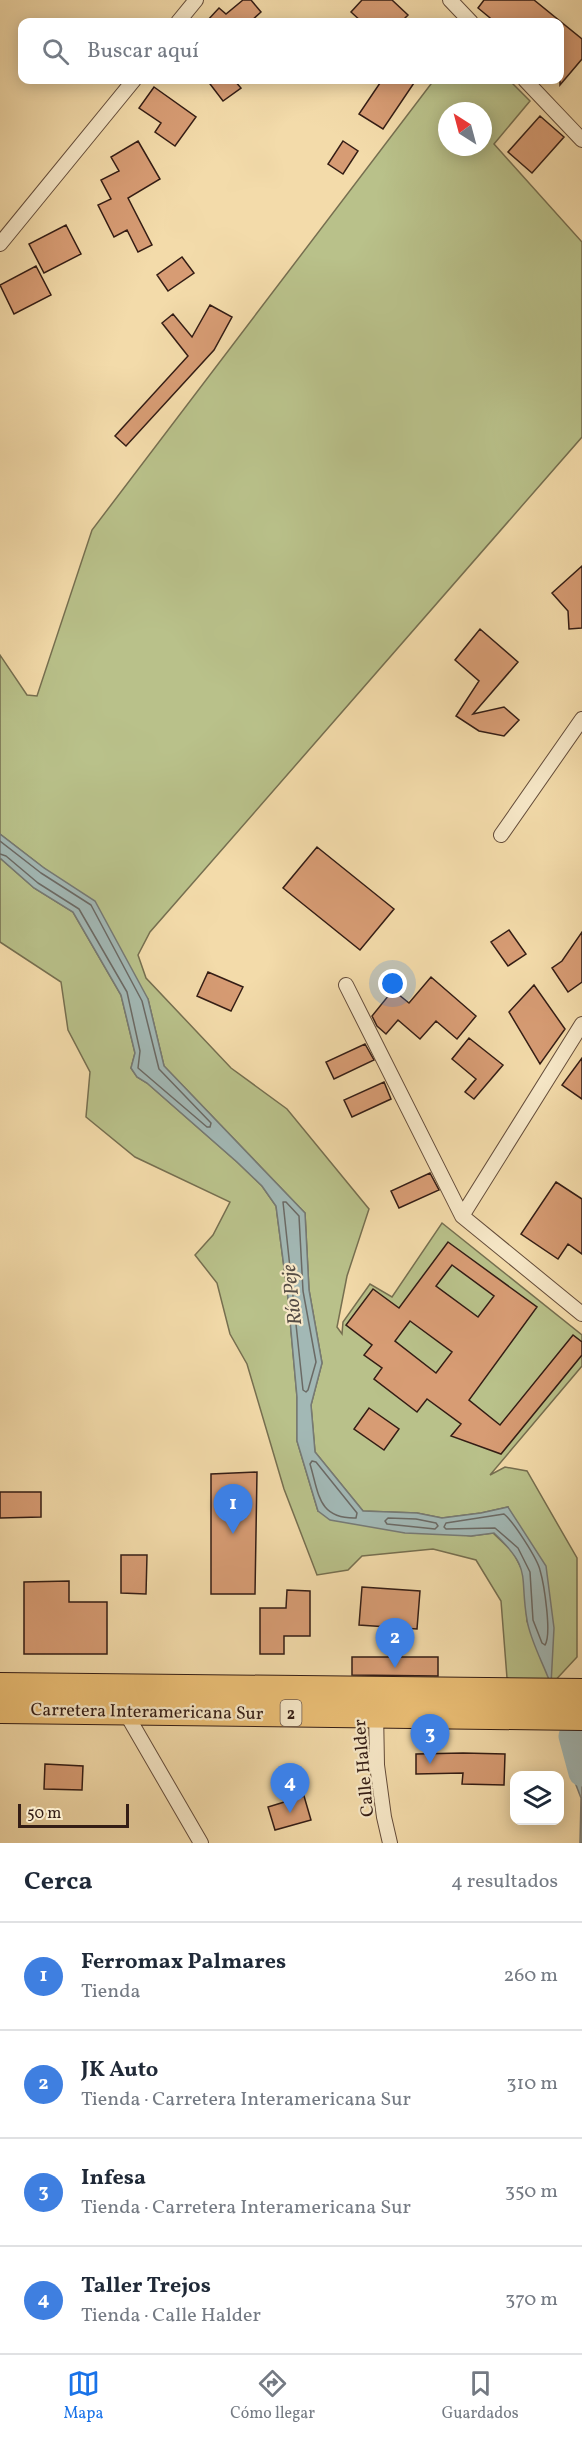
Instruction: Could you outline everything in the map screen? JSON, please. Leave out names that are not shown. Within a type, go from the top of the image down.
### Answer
[{"type":"highway","name":"Carretera Interamericana Sur","points":[[0,1686],[375,1702],[582,1716]]},
{"type":"highway","name":"Carretera Interamericana Sur","points":[[0,1710],[124,1710],[375,1702],[582,1692]]},
{"type":"street","points":[[181,18],[196,0]]},
{"type":"street","points":[[450,0],[467,18]]},
{"type":"street","points":[[0,244],[131,84]]},
{"type":"street","points":[[529,84],[582,140]]},
{"type":"street","points":[[501,836],[582,719]]},
{"type":"street","points":[[346,985],[462,1216],[582,1314]]},
{"type":"street","points":[[462,1216],[578,1041],[582,1024]]},
{"type":"street","name":"Calle Halder","points":[[375,1702],[377,1765],[390,1843]]},
{"type":"street","points":[[124,1710],[201,1843]]},
{"type":"green space","points":[[431,84],[513,84],[530,101],[494,144],[582,242],[582,437],[150,932],[138,955],[146,978],[231,1068],[287,1109],[369,1209],[347,1276],[337,1327],[342,1334],[343,1322],[370,1284],[392,1297],[442,1223],[582,1335],[582,1366],[490,1475],[505,1467],[527,1471],[577,1558],[577,1657],[551,1685],[526,1685],[507,1678],[501,1601],[476,1560],[433,1549],[362,1556],[348,1570],[317,1575],[284,1489],[247,1364],[230,1334],[217,1283],[195,1255],[213,1235],[230,1202],[135,1157],[86,1117],[90,1072],[68,1030],[61,982],[0,942],[0,858],[34,888],[73,912],[121,995],[135,1053],[131,1068],[137,1077],[147,1083],[237,1162],[262,1186],[276,1206],[288,1298],[297,1397],[297,1441],[318,1511],[471,1536],[493,1533],[513,1552],[524,1574],[527,1621],[551,1683],[508,1507],[442,1518],[417,1513],[363,1511],[315,1452],[311,1405],[322,1363],[309,1290],[305,1213],[164,1066],[148,999],[44,868],[0,834],[0,655],[27,695],[37,696],[92,530]]},
{"type":"water","points":[[0,834],[44,868],[95,901],[148,999],[164,1066],[305,1213],[309,1290],[322,1363],[311,1405],[315,1452],[363,1511],[417,1513],[442,1518],[508,1507],[546,1566],[554,1628],[551,1685],[529,1628],[519,1565],[506,1545],[494,1533],[471,1536],[405,1533],[330,1520],[318,1511],[297,1441],[297,1397],[288,1298],[276,1206],[262,1186],[237,1162],[147,1083],[137,1077],[131,1068],[135,1053],[121,995],[73,912],[34,888],[0,858]]},
{"type":"water","points":[[579,1754],[582,1760],[582,1843],[580,1843],[581,1798],[571,1772]]},
{"type":"building","points":[[243,0],[251,0],[261,12],[254,18],[210,18],[219,8],[226,14]]},
{"type":"building","points":[[362,0],[392,0],[408,15],[405,18],[358,18],[351,12]]},
{"type":"building","points":[[484,0],[534,0],[556,18],[490,18],[478,8]]},
{"type":"building","points":[[564,24],[582,39],[582,59],[564,80]]},
{"type":"building","points":[[210,84],[238,84],[241,88],[223,101]]},
{"type":"building","points":[[379,84],[413,84],[383,129],[359,114]]},
{"type":"building","points":[[154,87],[196,117],[175,146],[155,132],[161,123],[139,108]]},
{"type":"building","points":[[540,116],[564,137],[532,173],[508,152]]},
{"type":"building","points":[[138,141],[160,179],[128,198],[152,245],[138,252],[127,230],[114,237],[98,205],[111,199],[101,180],[119,171],[111,157]]},
{"type":"building","points":[[343,141],[358,151],[343,174],[328,164]]},
{"type":"building","points":[[66,225],[81,254],[44,273],[29,244]]},
{"type":"building","points":[[182,257],[194,273],[168,291],[157,275]]},
{"type":"building","points":[[36,266],[51,295],[14,314],[0,285]]},
{"type":"building","points":[[210,305],[232,317],[214,350],[126,446],[115,436],[188,356],[162,323],[173,314],[192,337]]},
{"type":"building","points":[[582,566],[582,628],[569,629],[568,611],[552,593]]},
{"type":"building","points":[[480,629],[518,662],[473,714],[504,707],[519,720],[504,736],[479,731],[456,716],[479,681],[455,660]]},
{"type":"building","points":[[317,847],[394,909],[360,950],[283,888]]},
{"type":"building","points":[[509,930],[526,954],[508,966],[491,942]]},
{"type":"building","points":[[582,932],[582,982],[568,992],[552,968],[562,961]]},
{"type":"building","points":[[208,972],[243,987],[231,1011],[197,996]]},
{"type":"building","points":[[431,977],[476,1016],[457,1039],[436,1021],[420,1039],[398,1020],[386,1034],[377,1026],[372,1016],[393,990],[409,1003]]},
{"type":"building","points":[[534,985],[565,1029],[540,1064],[509,1012]]},
{"type":"building","points":[[469,1038],[503,1065],[474,1099],[465,1092],[476,1079],[452,1059]]},
{"type":"building","points":[[365,1044],[374,1060],[334,1079],[326,1062]]},
{"type":"building","points":[[582,1058],[582,1099],[562,1085]]},
{"type":"building","points":[[384,1082],[391,1099],[352,1117],[344,1100]]},
{"type":"building","points":[[430,1173],[439,1190],[399,1208],[391,1191]]},
{"type":"building","points":[[556,1182],[582,1199],[582,1254],[568,1244],[558,1259],[521,1234]]},
{"type":"building","points":[[448,1242],[537,1307],[469,1400],[500,1425],[573,1335],[582,1342],[582,1355],[501,1454],[451,1436],[461,1424],[427,1399],[417,1412],[374,1379],[382,1368],[364,1355],[372,1345],[346,1325],[373,1289],[399,1308]],"holes":[[[452,1265],[494,1296],[478,1317],[436,1286]],[[410,1321],[452,1352],[436,1373],[395,1341]]]},
{"type":"building","points":[[369,1408],[399,1429],[384,1450],[354,1429]]},
{"type":"building","points":[[257,1472],[255,1594],[211,1594],[211,1474]]},
{"type":"building","points":[[0,1492],[41,1492],[41,1517],[0,1518]]},
{"type":"building","points":[[121,1555],[147,1555],[146,1594],[121,1593]]},
{"type":"building","points":[[69,1581],[69,1602],[107,1602],[107,1654],[24,1654],[24,1582]]},
{"type":"building","points":[[362,1587],[420,1591],[417,1629],[359,1625]]},
{"type":"building","points":[[287,1590],[310,1591],[310,1636],[284,1636],[284,1654],[260,1654],[260,1608],[286,1608]]},
{"type":"building","points":[[352,1657],[438,1657],[438,1676],[352,1675]]},
{"type":"building","points":[[416,1754],[505,1754],[504,1785],[462,1784],[463,1773],[416,1774]]},
{"type":"building","points":[[45,1764],[83,1766],[82,1790],[44,1789]]},
{"type":"building","points":[[304,1796],[311,1820],[275,1830],[268,1807]]},
{"type":"waterway","name":"Río Peje","points":[[572,1736],[582,1773]]},
{"type":"place","name":"Ferromax Palmares","points":[[233,1534]]},
{"type":"place","name":"JK Auto","points":[[395,1668]]},
{"type":"place","name":"Infesa","points":[[430,1764]]},
{"type":"place","name":"Taller Trejos","points":[[290,1813]]}]
